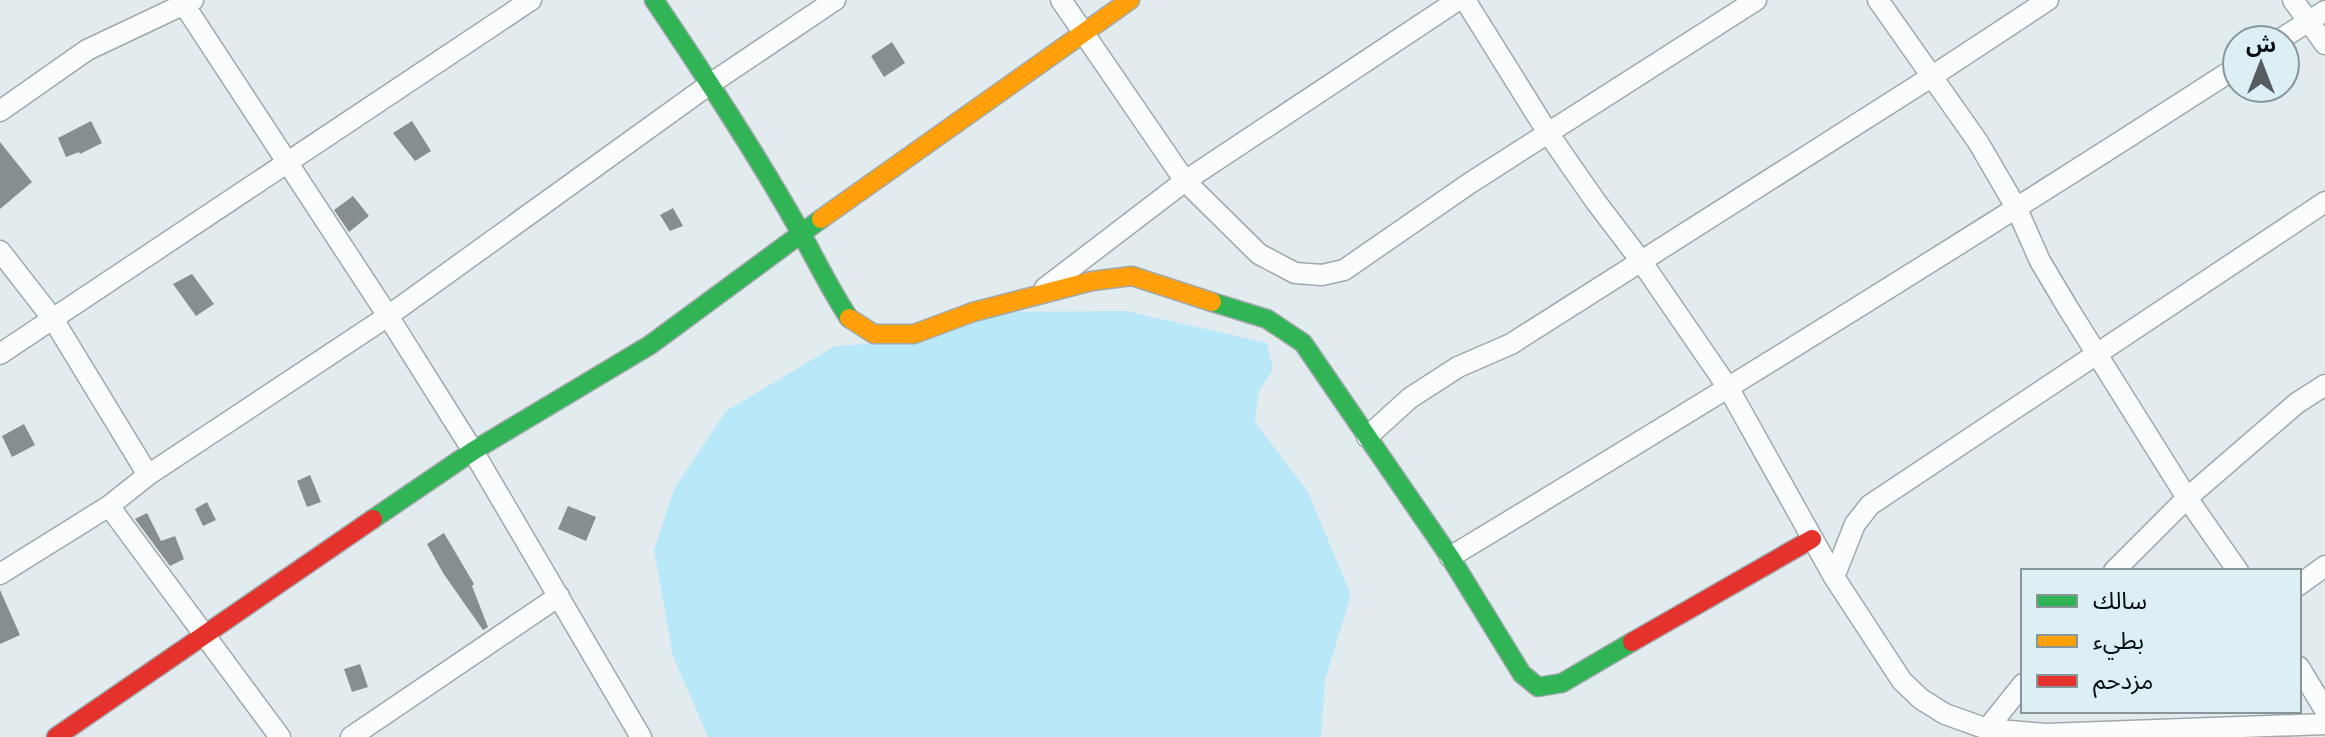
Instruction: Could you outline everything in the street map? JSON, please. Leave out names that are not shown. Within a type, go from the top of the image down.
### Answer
[{"type":"street","points":[[0,354],[531,0]]},
{"type":"street","points":[[654,0],[710,84],[849,318],[874,334],[914,334],[973,312],[1111,276],[1132,276],[1267,319],[1284,328],[1303,343],[1450,557],[1522,674],[1538,687],[1562,683],[1812,539]]},
{"type":"street","points":[[0,574],[109,506],[148,475],[388,316],[710,84],[835,0]]},
{"type":"street","points":[[1061,0],[1185,181],[1259,254],[1295,273],[1322,275],[1344,270],[1548,133],[1756,0]]},
{"type":"street","points":[[56,737],[473,451],[650,345],[1130,0]]},
{"type":"street","points":[[1035,297],[1185,181],[1458,0]]},
{"type":"street","points":[[1465,0],[1548,133],[1729,389],[1834,577],[1902,681],[1921,699],[1945,714],[1987,729],[2046,734],[2325,724]]},
{"type":"street","points":[[1878,0],[1978,142],[2017,209],[2040,261],[2187,498],[2237,569]]},
{"type":"street","points":[[1367,437],[1422,390],[1458,367],[1511,344],[2048,0]]},
{"type":"street","points":[[2293,0],[2317,16],[2325,44]]},
{"type":"street","points":[[0,111],[87,50],[186,1],[287,164],[473,451],[641,737]]},
{"type":"street","points":[[1450,557],[1729,389],[2221,77]]},
{"type":"street","points":[[1834,577],[1855,524],[1870,505],[2325,202]]},
{"type":"street","points":[[0,251],[53,319],[148,475]]},
{"type":"street","points":[[2116,569],[2187,498],[2297,403],[2325,385]]},
{"type":"street","points":[[109,506],[280,737]]},
{"type":"street","points":[[2301,584],[2325,566]]},
{"type":"street","points":[[351,737],[559,596]]},
{"type":"street","points":[[2301,670],[2325,710]]},
{"type":"street","points":[[1987,729],[2021,686]]},
{"type":"shaded area","points":[[1126,311],[1267,343],[1273,369],[1258,393],[1255,422],[1308,492],[1351,595],[1325,680],[1321,737],[708,737],[673,656],[654,550],[674,489],[726,411],[835,346],[928,340],[950,312]]},
{"type":"building","points":[[892,42],[905,63],[884,77],[871,56]]},
{"type":"building","points":[[91,121],[102,143],[66,157],[58,138]]},
{"type":"building","points":[[412,121],[431,151],[415,161],[393,133]]},
{"type":"building","points":[[0,142],[32,182],[0,209]]},
{"type":"building","points":[[353,196],[369,216],[349,232],[334,210]]},
{"type":"building","points":[[673,208],[683,226],[670,231],[660,215]]},
{"type":"building","points":[[192,274],[214,304],[196,316],[173,284]]},
{"type":"building","points":[[24,424],[35,445],[12,457],[2,436]]},
{"type":"building","points":[[310,475],[321,502],[307,507],[297,481]]},
{"type":"building","points":[[207,502],[216,520],[203,526],[195,509]]},
{"type":"building","points":[[568,506],[596,517],[586,541],[558,529]]},
{"type":"building","points":[[147,513],[161,541],[175,536],[184,559],[170,566],[135,519]]},
{"type":"building","points":[[444,533],[474,584],[472,586],[488,627],[483,630],[443,573],[427,544]]},
{"type":"building","points":[[0,590],[20,635],[0,644]]},
{"type":"building","points":[[360,664],[368,687],[352,692],[344,669]]},
{"type":"traffic: fast","points":[[654,0],[766,174],[849,318]]},
{"type":"traffic: fast","points":[[373,519],[473,451],[650,345],[821,219]]},
{"type":"traffic: fast","points":[[1212,302],[1267,319],[1303,343],[1450,557],[1522,674],[1538,687],[1562,683],[1632,642]]},
{"type":"traffic: slow","points":[[821,219],[1130,0]]},
{"type":"traffic: slow","points":[[849,318],[874,334],[914,334],[973,312],[1092,281],[1132,276],[1212,302]]},
{"type":"traffic: jam","points":[[56,737],[373,519]]},
{"type":"traffic: jam","points":[[1632,642],[1812,539]]}]
